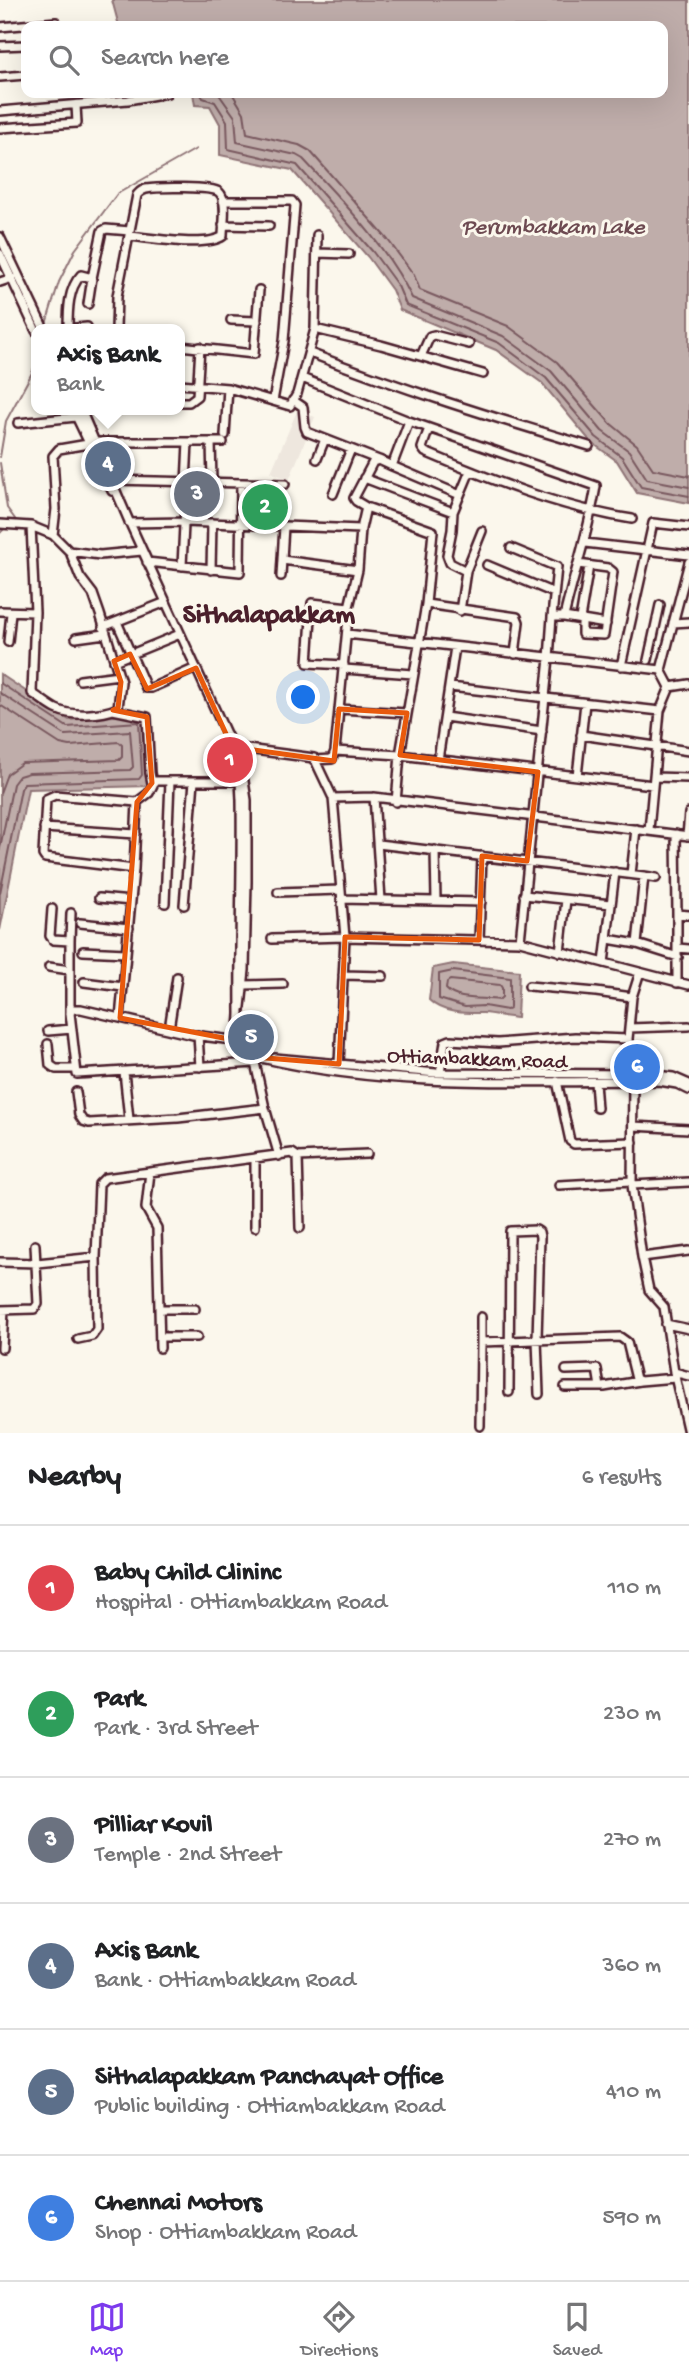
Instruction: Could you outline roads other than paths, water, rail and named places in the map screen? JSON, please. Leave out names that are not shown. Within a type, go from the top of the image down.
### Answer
[{"type":"street","points":[[0,27],[21,25]]},
{"type":"street","points":[[0,47],[21,45]]},
{"type":"street","points":[[0,77],[21,75]]},
{"type":"street","points":[[0,110],[139,98]]},
{"type":"street","points":[[0,128],[77,123],[76,104]]},
{"type":"street","points":[[88,304],[102,231],[106,229],[130,234],[193,241],[218,240],[223,236],[223,201],[217,190],[144,189],[137,195],[130,234],[117,296],[116,324]]},
{"type":"street","points":[[223,201],[292,201],[295,205],[284,341],[272,401]]},
{"type":"street","points":[[223,225],[269,226]]},
{"type":"street","points":[[185,384],[228,388],[290,406],[310,354],[315,329],[317,235]]},
{"type":"street","points":[[0,237],[42,324]]},
{"type":"street","points":[[317,253],[349,254]]},
{"type":"street","points":[[0,254],[33,324]]},
{"type":"street","points":[[67,324],[69,300],[78,277],[92,278]]},
{"type":"street","points":[[0,282],[12,278]]},
{"type":"street","points":[[185,346],[254,354],[259,290]]},
{"type":"street","points":[[231,320],[257,321]]},
{"type":"street","points":[[315,329],[483,374]]},
{"type":"street","points":[[421,356],[433,334],[468,344]]},
{"type":"street","points":[[185,401],[194,400],[198,384],[200,347]]},
{"type":"street","points":[[310,354],[446,403],[589,446]]},
{"type":"street","points":[[302,378],[409,421],[595,485],[585,543],[564,617]]},
{"type":"street","points":[[53,535],[56,509],[53,456],[59,449],[92,443],[211,442],[224,439],[228,388]]},
{"type":"street","points":[[293,400],[303,407],[307,432],[460,495]]},
{"type":"street","points":[[18,423],[61,415]]},
{"type":"street","points":[[78,415],[129,521]]},
{"type":"street","points":[[392,466],[409,421]]},
{"type":"street","points":[[429,428],[422,448],[425,452],[470,471],[592,513],[632,519]]},
{"type":"street","points":[[317,459],[325,439]]},
{"type":"street","points":[[182,566],[188,442]]},
{"type":"street","points":[[211,442],[212,482]]},
{"type":"street","points":[[92,443],[112,480],[242,769],[247,800],[244,985],[240,1011]]},
{"type":"street","points":[[332,494],[351,449]]},
{"type":"street","points":[[379,460],[373,462],[364,478],[354,498],[356,501],[433,531],[426,604],[400,755],[397,802]]},
{"type":"street","points":[[466,571],[450,563],[447,555],[453,512],[470,471]]},
{"type":"street","points":[[364,478],[453,512]]},
{"type":"street","points":[[112,480],[285,484]]},
{"type":"street","points":[[147,562],[240,572],[242,483]]},
{"type":"street","points":[[232,747],[314,760],[332,759],[340,709],[349,607],[358,570],[361,529],[366,507]]},
{"type":"street","points":[[129,521],[361,529]]},
{"type":"street","points":[[211,570],[212,523]]},
{"type":"street","points":[[621,666],[653,523],[689,527]]},
{"type":"street","points":[[0,524],[31,526],[53,535],[70,552],[80,577],[93,594],[121,682],[118,708],[113,710]]},
{"type":"street","points":[[31,526],[35,612],[32,693],[57,710],[79,714],[113,710],[147,718],[152,783],[149,793],[137,802],[49,796],[46,800],[43,855],[45,858],[134,869]]},
{"type":"street","points":[[281,576],[284,526]]},
{"type":"street","points":[[460,611],[466,571],[482,531]]},
{"type":"street","points":[[585,543],[689,555]]},
{"type":"street","points":[[510,548],[557,567],[520,941]]},
{"type":"street","points":[[70,552],[100,555],[142,551]]},
{"type":"street","points":[[282,560],[358,570]]},
{"type":"street","points":[[670,687],[661,670],[689,562]]},
{"type":"street","points":[[578,564],[608,568],[613,572],[604,635],[582,634],[581,619],[589,566]]},
{"type":"street","points":[[487,565],[554,593]]},
{"type":"street","points":[[680,597],[689,597]]},
{"type":"street","points":[[76,638],[104,630],[166,602]]},
{"type":"street","points":[[349,607],[313,603],[308,663],[413,674]]},
{"type":"street","points":[[426,604],[460,611],[517,617],[519,622],[515,654]]},
{"type":"street","points":[[660,605],[649,658],[665,658]]},
{"type":"street","points":[[0,611],[35,612]]},
{"type":"street","points":[[8,642],[11,613]]},
{"type":"street","points":[[552,617],[606,624]]},
{"type":"street","points":[[117,622],[146,688],[196,668]]},
{"type":"street","points":[[673,623],[689,622]]},
{"type":"street","points":[[114,661],[180,634]]},
{"type":"street","points":[[347,634],[661,670]]},
{"type":"street","points":[[438,760],[455,647]]},
{"type":"street","points":[[80,680],[119,675]]},
{"type":"street","points":[[670,687],[689,684]]},
{"type":"street","points":[[450,687],[660,711]]},
{"type":"street","points":[[649,830],[660,711],[670,687]]},
{"type":"street","points":[[577,776],[585,703]]},
{"type":"street","points":[[340,709],[407,713]]},
{"type":"street","points":[[445,717],[542,731]]},
{"type":"street","points":[[581,735],[689,751]]},
{"type":"street","points":[[232,747],[240,781],[240,1041],[244,1052],[254,1060],[279,1156]]},
{"type":"street","points":[[335,751],[400,755],[577,776],[653,781],[689,778]]},
{"type":"street","points":[[314,760],[333,798],[345,937],[339,1064]]},
{"type":"street","points":[[164,903],[170,781]]},
{"type":"street","points":[[184,905],[194,781]]},
{"type":"street","points":[[152,783],[240,781]]},
{"type":"street","points":[[333,798],[374,797],[397,802],[688,836],[689,813]]},
{"type":"street","points":[[374,797],[381,900]]},
{"type":"street","points":[[120,1018],[134,869],[137,802]]},
{"type":"street","points":[[44,828],[136,834]]},
{"type":"street","points":[[631,874],[636,829]]},
{"type":"street","points":[[676,834],[677,983]]},
{"type":"street","points":[[378,844],[656,878]]},
{"type":"street","points":[[435,850],[436,901]]},
{"type":"street","points":[[479,940],[482,856]]},
{"type":"street","points":[[604,963],[615,872]]},
{"type":"street","points":[[638,944],[645,876]]},
{"type":"street","points":[[278,892],[341,890]]},
{"type":"street","points":[[524,895],[611,904]]},
{"type":"street","points":[[99,898],[131,901]]},
{"type":"street","points":[[341,899],[481,902]]},
{"type":"street","points":[[560,952],[566,900]]},
{"type":"street","points":[[52,909],[51,939],[70,942]]},
{"type":"street","points":[[71,913],[70,1013],[75,1069]]},
{"type":"street","points":[[677,914],[689,915]]},
{"type":"street","points":[[80,923],[129,928]]},
{"type":"street","points":[[272,939],[345,937],[520,941],[689,985]]},
{"type":"street","points":[[608,939],[678,952],[689,949]]},
{"type":"street","points":[[83,951],[126,953]]},
{"type":"street","points":[[50,967],[70,970]]},
{"type":"street","points":[[640,972],[632,998],[628,1039],[632,1078],[632,1183],[649,1290],[664,1307],[674,1375],[688,1433]]},
{"type":"street","points":[[343,975],[383,976]]},
{"type":"street","points":[[169,1029],[177,977]]},
{"type":"street","points":[[85,982],[123,987]]},
{"type":"street","points":[[244,985],[283,984]]},
{"type":"street","points":[[529,986],[632,998]]},
{"type":"street","points":[[70,1013],[74,1009],[81,1009],[198,1035],[240,1041]]},
{"type":"street","points":[[629,1028],[689,1026]]},
{"type":"street","points":[[48,1031],[72,1029]]},
{"type":"street","points":[[198,1035],[200,1066]]},
{"type":"street","points":[[440,1073],[445,1042],[450,1040],[498,1043],[575,1037],[628,1039]]},
{"type":"street","name":"Ottiambakkam Road","points":[[48,1044],[50,1065],[56,1069],[75,1069],[78,1074],[83,1075],[264,1058],[440,1073],[632,1078]]},
{"type":"street","name":"Ottiambakkam Road","points":[[264,1058],[292,1065],[411,1079],[594,1082],[663,1075],[687,1084]]},
{"type":"street","points":[[124,1072],[129,1119]]},
{"type":"street","points":[[557,1081],[570,1141],[574,1144],[633,1142]]},
{"type":"street","points":[[594,1082],[597,1108]]},
{"type":"street","points":[[76,1092],[79,1115],[83,1121],[89,1123],[178,1118],[265,1108]]},
{"type":"street","points":[[633,1126],[689,1129]]},
{"type":"street","points":[[78,1339],[88,1338],[96,1332],[96,1257],[99,1184],[102,1179],[292,1153],[298,1157],[367,1154]]},
{"type":"street","points":[[298,1157],[300,1228]]},
{"type":"street","points":[[255,1160],[255,1227]]},
{"type":"street","points":[[150,1171],[146,1208],[157,1228],[160,1348]]},
{"type":"street","points":[[559,1185],[689,1182]]},
{"type":"street","points":[[509,1392],[510,1231],[539,1232],[539,1394]]},
{"type":"street","points":[[2,1348],[2,1310],[34,1309],[38,1304],[35,1245]]},
{"type":"street","points":[[642,1257],[689,1251]]},
{"type":"street","points":[[0,1262],[37,1263],[96,1257]]},
{"type":"street","points":[[159,1309],[195,1309]]},
{"type":"street","points":[[480,1426],[481,1317]]},
{"type":"street","points":[[666,1324],[689,1329]]},
{"type":"street","points":[[160,1337],[197,1337]]},
{"type":"street","points":[[481,1342],[620,1337],[625,1339],[634,1376],[640,1381]]},
{"type":"street","points":[[566,1370],[597,1369],[600,1387]]},
{"type":"street","points":[[565,1387],[600,1387],[674,1375],[689,1376]]},
{"type":"water","name":"Perumbakkam Lake","points":[[112,0],[689,0],[689,503],[637,493],[617,461],[591,442],[542,383],[496,350],[400,310],[392,290],[368,257],[292,170],[220,155],[220,124],[210,106],[195,105],[194,98],[668,98],[668,21],[118,21]]},
{"type":"water","points":[[0,674],[69,720],[147,713],[150,786],[28,789],[0,930]]},
{"type":"water","points":[[453,964],[519,971],[517,1018],[455,1012],[441,1008],[429,1000],[433,968]]},
{"type":"waterway","points":[[46,324],[59,282],[75,250],[117,194],[196,149]]},
{"type":"waterway","points":[[0,457],[6,421],[31,375]]},
{"type":"waterway","points":[[0,463],[7,508],[15,519],[13,521]]},
{"type":"waterway","points":[[0,533],[6,527]]},
{"type":"place","name":"Axis Bank","points":[[108,464]]},
{"type":"place","name":"Pilliar Kovil","points":[[197,494]]},
{"type":"place","name":"Park","points":[[265,507]]},
{"type":"place","name":"Baby Child Clininc","points":[[230,760]]},
{"type":"place","name":"Sithalapakkam Panchayat Office","points":[[251,1037]]},
{"type":"place","name":"Chennai Motors","points":[[637,1067]]},
{"type":"district","name":"Sithalapakkam","points":[[269,616]]}]
